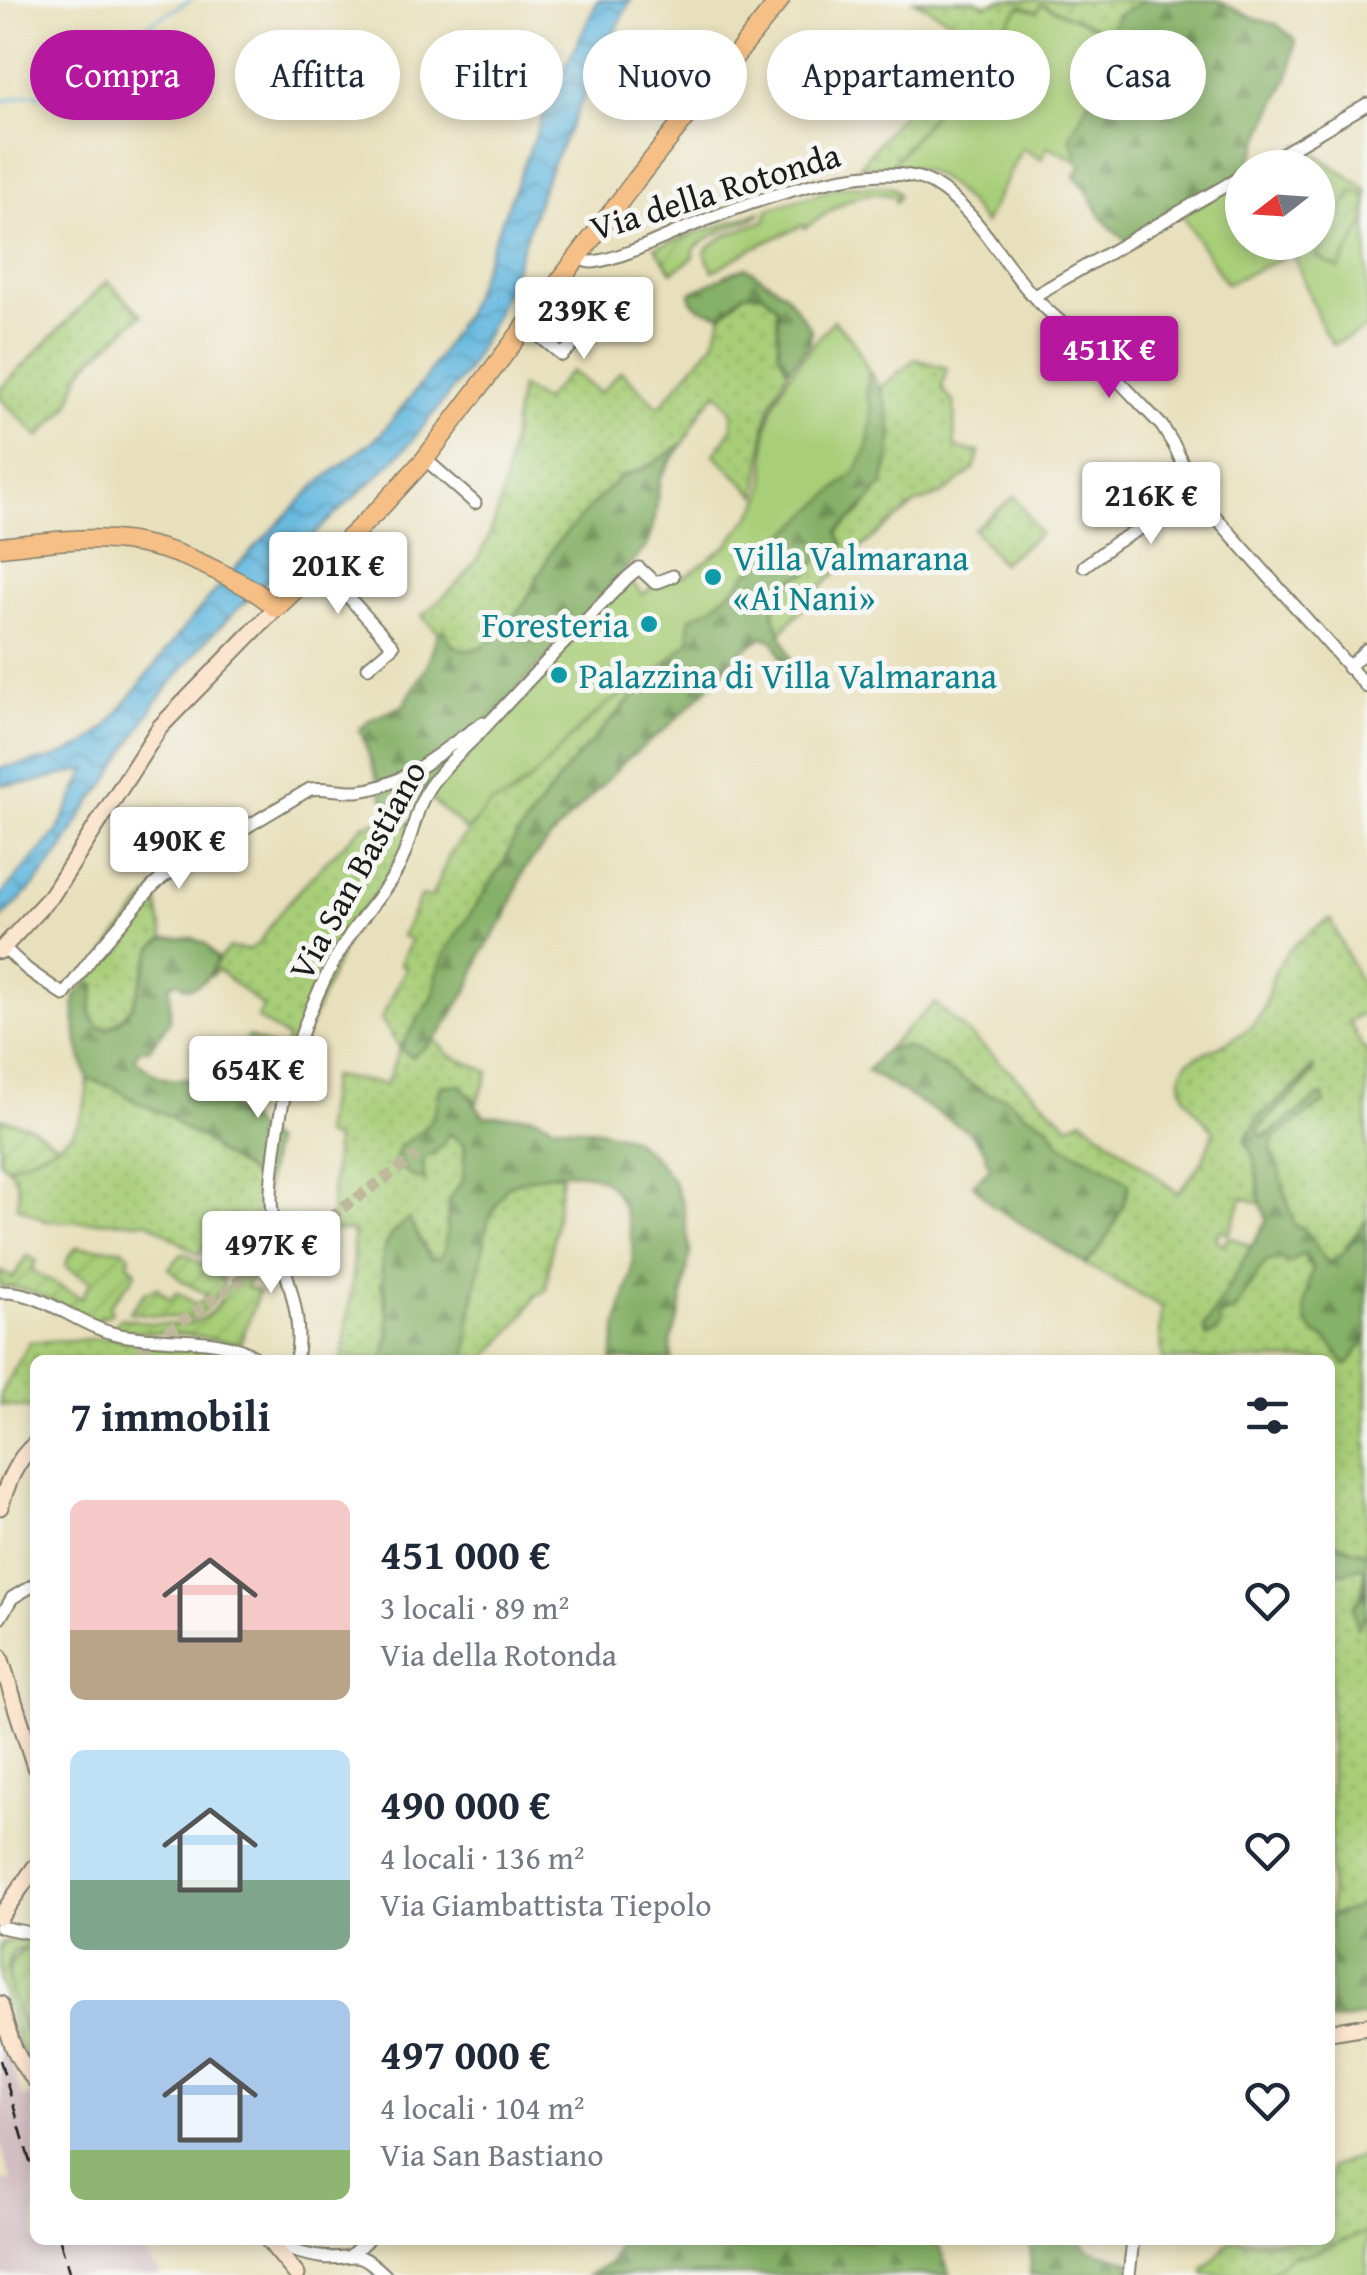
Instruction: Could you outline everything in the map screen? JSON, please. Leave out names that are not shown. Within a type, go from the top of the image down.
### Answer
[{"type":"main road","points":[[2,949],[52,895],[160,727],[425,459],[636,180],[780,0]]},
{"type":"main road","points":[[0,547],[87,538],[159,546],[260,592],[276,608]]},
{"type":"main road","points":[[0,1507],[7,1483],[30,1448]]},
{"type":"main road","points":[[0,1657],[30,1752]]},
{"type":"main road","points":[[1,1916],[30,1875]]},
{"type":"main road","points":[[0,2004],[14,2052],[30,2074]]},
{"type":"main road","points":[[1335,2031],[1367,2026]]},
{"type":"main road","points":[[273,2245],[297,2275]]},
{"type":"street","points":[[1289,150],[1367,104]]},
{"type":"street","name":"Via della Rotonda","points":[[579,257],[592,262],[788,192],[845,178],[895,173],[932,184],[975,222],[1046,314],[1162,426],[1197,496],[1367,688]]},
{"type":"street","points":[[1034,296],[1225,186]]},
{"type":"street","points":[[526,325],[562,354],[634,286]]},
{"type":"street","points":[[425,459],[475,503]]},
{"type":"street","points":[[1084,566],[1115,543],[1197,496]]},
{"type":"street","points":[[320,566],[393,646],[368,666]]},
{"type":"street","points":[[2,949],[64,996],[152,887],[176,868],[310,789],[356,791],[411,774],[495,716],[639,568],[655,583],[673,576]]},
{"type":"street","points":[[1348,668],[1367,650]]},
{"type":"street","name":"Via San Bastiano","points":[[297,1355],[297,1316],[271,1202],[279,1124],[289,1075],[320,990],[354,930],[397,870],[414,833],[422,800],[445,766],[495,716]]},
{"type":"street","points":[[0,1292],[31,1296],[116,1334],[199,1342],[240,1349],[251,1355]]},
{"type":"street","points":[[0,1618],[12,1598],[30,1587]]},
{"type":"street","points":[[1,1916],[30,1931]]},
{"type":"street","points":[[281,2245],[324,2258],[352,2254],[368,2259],[385,2275]]},
{"type":"street","points":[[352,2254],[362,2245]]},
{"type":"street","points":[[1129,2275],[1132,2245]]},
{"type":"shaded area","points":[[0,2031],[22,2097],[30,2096],[30,2245],[140,2245],[161,2275],[0,2275],[0,2181],[11,2180],[0,2143]]},
{"type":"green space","points":[[914,0],[975,0],[986,5],[1002,0],[1147,0],[1117,16],[1110,30],[1042,5],[1037,12],[1021,6],[1002,30],[967,30]]},
{"type":"green space","points":[[1144,0],[1217,0],[1255,19],[1276,24],[1296,40],[1290,73],[1256,150],[1225,150],[1225,186],[1128,243],[1104,221],[1075,176],[1081,164],[1075,160],[1070,137],[1078,120],[1206,120],[1206,30],[1110,30],[1117,16]]},
{"type":"green space","points":[[1041,4],[1102,30],[1070,30],[1070,120],[1078,120],[1070,137],[1075,160],[1048,146],[1041,159],[1022,148],[984,224],[963,198],[937,176],[916,168],[891,166],[928,120],[1050,120],[1050,30],[1002,30],[1021,6],[1037,12]]},
{"type":"green space","points":[[897,120],[928,120],[891,166],[859,167]]},
{"type":"green space","points":[[1335,167],[1367,190],[1367,328],[1333,345],[1296,260],[1335,260]]},
{"type":"green space","points":[[883,186],[896,191],[899,196],[895,203],[896,198],[883,194],[859,196],[805,228],[803,225],[753,248],[713,271],[704,252],[725,237],[766,220],[768,209],[840,187]]},
{"type":"green space","points":[[1225,189],[1225,260],[1278,260],[1226,284],[1182,215]]},
{"type":"green space","points":[[1353,190],[1367,198],[1367,219],[1339,269],[1323,260],[1335,260],[1335,222]]},
{"type":"green space","points":[[761,212],[705,240],[694,250],[693,258],[672,272],[655,247]]},
{"type":"green space","points":[[746,267],[785,293],[811,329],[810,342],[788,370],[779,353],[777,306],[762,293],[743,294],[722,315],[691,299],[690,293]]},
{"type":"green space","points":[[107,281],[142,315],[91,360],[80,374],[69,406],[39,437],[0,398],[0,389]]},
{"type":"green space","points":[[762,293],[777,306],[779,353],[788,370],[767,416],[757,496],[714,454],[732,429],[732,411],[717,392],[683,444],[646,468],[620,477],[555,546],[525,602],[499,635],[467,651],[452,645],[444,631],[438,632],[422,616],[467,573],[491,530],[499,507],[521,387],[543,401],[571,371],[600,393],[621,371],[659,407],[714,342],[722,315],[743,294]]},
{"type":"green space","name":"Villa Valmarana «Ai Nani»","points":[[833,320],[852,339],[869,371],[865,393],[871,420],[867,449],[856,471],[766,552],[736,586],[710,608],[689,618],[690,640],[653,676],[607,704],[537,774],[508,798],[491,804],[467,831],[428,797],[441,778],[630,580],[643,595],[655,584],[690,573],[729,544],[760,501],[765,482],[766,434],[779,394],[794,368]]},
{"type":"green space","points":[[915,359],[947,368],[942,389],[954,403],[955,448],[980,452],[974,469],[943,494],[915,504],[859,549],[780,634],[773,613],[777,601],[796,577],[808,573],[819,556],[841,547],[838,533],[864,508],[879,485],[890,445],[881,387]]},
{"type":"green space","points":[[869,371],[884,397],[891,426],[891,451],[883,486],[838,532],[841,547],[819,556],[808,573],[796,577],[777,601],[773,613],[793,664],[782,659],[774,641],[762,637],[735,656],[711,685],[668,727],[628,758],[557,831],[525,868],[505,919],[482,953],[470,986],[442,1032],[411,1057],[400,1048],[433,996],[446,951],[505,861],[512,843],[564,772],[690,640],[689,618],[710,608],[736,586],[766,552],[856,471],[867,449],[871,420],[865,393]]},
{"type":"green space","points":[[683,444],[660,478],[647,546],[418,799],[399,814],[384,800],[360,729],[371,719],[403,706],[426,668],[438,632],[444,630],[452,645],[467,651],[499,635],[525,602],[554,546],[592,505],[620,477],[646,468]]},
{"type":"green space","points":[[1015,496],[1040,534],[1001,563],[974,529]]},
{"type":"green space","points":[[633,653],[653,676],[564,772],[512,843],[437,974],[427,1046],[435,1039],[449,1055],[489,1072],[477,1103],[460,1084],[441,1086],[430,1122],[400,1146],[424,1180],[422,1160],[437,1150],[448,1133],[465,1145],[463,1180],[449,1199],[445,1247],[440,1258],[431,1259],[409,1220],[381,1283],[389,1322],[384,1355],[343,1355],[353,1277],[353,1231],[330,1230],[335,1140],[323,1136],[331,1076],[386,1084],[400,1048],[381,1019],[406,968],[400,963],[411,941],[402,936],[421,896],[431,898],[450,854],[477,820],[460,803]]},
{"type":"green space","points":[[383,820],[414,823],[395,869],[356,918],[283,1087],[269,1080],[273,1074],[279,1075],[274,1071],[276,1067],[241,1048],[248,1036],[280,1051],[287,1038],[257,1018],[263,1007],[218,970],[210,977],[229,948],[248,950],[259,943],[319,868],[364,825]]},
{"type":"green space","points":[[155,889],[164,939],[148,962],[130,1010],[107,1029],[99,1027],[90,1014],[95,985],[87,984],[116,937]]},
{"type":"green space","points":[[1330,919],[1367,997],[1367,1011],[1349,1021],[1364,1050],[1367,1049],[1367,1220],[1347,1245],[1345,1254],[1328,1262],[1310,1236],[1294,1225],[1271,1152],[1274,1137],[1324,1103],[1324,1096],[1277,1129],[1260,1136],[1258,1130],[1264,1122],[1314,1071],[1313,1066],[1259,1117],[1245,1139],[1255,1161],[1261,1204],[1243,1197],[1229,1234],[1220,1230],[1216,1240],[1224,1244],[1227,1238],[1234,1238],[1251,1246],[1204,1328],[1207,1337],[1218,1330],[1220,1315],[1235,1310],[1265,1262],[1281,1258],[1289,1263],[1304,1253],[1313,1268],[1305,1300],[1306,1317],[1316,1335],[1328,1339],[1345,1365],[1350,1364],[1367,1335],[1367,1552],[1335,1543],[1335,1355],[1162,1355],[1162,1307],[1085,1264],[1113,1227],[1129,1183],[1060,1144],[1048,1125],[1005,1097],[988,1094],[912,1049],[897,1047],[883,1052],[935,1003],[1069,1125],[1083,1119],[1178,1193],[1202,1162],[1214,1131],[1187,1098],[1182,1071],[1188,1061],[1233,1039],[1255,1022],[1282,959]]},
{"type":"green space","points":[[192,938],[206,944],[218,960],[198,985],[187,988],[177,981],[170,984],[170,1020],[150,1048],[139,1050],[135,1059],[158,1076],[184,1078],[209,1091],[273,1143],[264,1196],[244,1169],[217,1152],[204,1138],[115,1088],[88,1079],[81,1058],[75,995],[87,984],[96,984],[90,1014],[99,1027],[107,1029],[132,1007],[153,948],[164,939]]},
{"type":"green space","points":[[897,1047],[912,1049],[988,1094],[1005,1097],[1048,1125],[1060,1144],[1129,1183],[1113,1227],[1085,1264],[992,1205],[973,1184],[990,1169],[985,1151],[968,1131],[867,1071],[883,1052]]},
{"type":"green space","points":[[1314,1065],[1305,1082],[1258,1130],[1260,1136],[1266,1136],[1325,1096],[1324,1103],[1275,1137],[1271,1152],[1294,1225],[1310,1236],[1328,1262],[1346,1250],[1367,1220],[1367,1335],[1350,1364],[1345,1365],[1331,1344],[1311,1330],[1307,1322],[1305,1304],[1313,1268],[1304,1254],[1289,1263],[1281,1259],[1265,1262],[1235,1310],[1220,1316],[1219,1330],[1207,1337],[1204,1328],[1267,1219],[1255,1161],[1245,1139],[1259,1117]]},
{"type":"green space","points":[[88,1079],[115,1088],[169,1116],[185,1130],[204,1138],[257,1182],[264,1196],[264,1223],[242,1254],[213,1235],[199,1255],[149,1222],[46,1221],[17,1206],[18,1186],[8,1167],[66,1138],[82,1116]]},
{"type":"green space","points":[[460,1084],[484,1116],[533,1116],[553,1125],[632,1138],[655,1158],[672,1179],[683,1204],[690,1253],[671,1340],[672,1355],[613,1355],[632,1268],[627,1218],[608,1184],[589,1174],[565,1173],[507,1186],[488,1221],[467,1355],[384,1355],[389,1323],[382,1268],[384,1250],[392,1234],[409,1219],[430,1259],[440,1258],[445,1247],[449,1199],[463,1180],[465,1145],[449,1133],[438,1150],[422,1160],[425,1180],[395,1164],[400,1146],[430,1122],[441,1086]]},
{"type":"green space","points":[[0,1118],[30,1126],[58,1145],[8,1167],[0,1162]]},
{"type":"green space","points":[[562,1174],[546,1290],[536,1296],[519,1322],[489,1355],[467,1355],[488,1221],[507,1185],[535,1175]]},
{"type":"green space","points":[[77,1247],[123,1249],[136,1271],[109,1306],[112,1312],[100,1316],[97,1322],[36,1294],[0,1287],[0,1271],[13,1278],[27,1255],[36,1261],[32,1270],[81,1298],[91,1282],[65,1266]]},
{"type":"green space","points":[[182,1254],[222,1278],[224,1285],[208,1306],[186,1319],[129,1312],[147,1291],[156,1287],[170,1299],[177,1292],[201,1303],[207,1295],[169,1268]]},
{"type":"green space","points":[[242,1275],[250,1278],[246,1287],[259,1292],[240,1344],[185,1334],[117,1331],[115,1324],[120,1318],[173,1325],[197,1321],[208,1315]]},
{"type":"green space","points":[[112,1338],[238,1354],[30,1355],[30,1408],[0,1405],[1,1394],[29,1342]]},
{"type":"green space","points":[[1335,1543],[1367,1552],[1367,1614],[1357,1627],[1353,1606],[1364,1595],[1364,1568],[1335,1571]]},
{"type":"green space","points":[[1359,1566],[1366,1573],[1361,1594],[1353,1606],[1357,1626],[1367,1614],[1367,1899],[1353,1909],[1335,1914],[1335,1571],[1343,1573]]},
{"type":"green space","points":[[1367,1899],[1367,2016],[1335,2021],[1335,1914],[1353,1909]]},
{"type":"green space","points":[[15,1940],[30,1942],[30,1947],[12,1951],[8,1975],[13,2000],[30,2041],[30,2064],[21,2050],[0,1982],[0,1944]]},
{"type":"green space","points":[[30,1947],[30,2034],[11,1989],[14,1956]]},
{"type":"green space","points":[[1367,2149],[1367,2232],[1335,2244],[1335,2166]]},
{"type":"green space","points":[[1367,2232],[1367,2275],[1270,2275],[1290,2256]]},
{"type":"green space","points":[[618,2245],[939,2245],[950,2275],[588,2275],[611,2262]]},
{"type":"green space","points":[[1031,2245],[1084,2245],[1131,2262],[1129,2275],[1030,2275]]},
{"type":"green space","points":[[1227,2245],[1332,2245],[1290,2256],[1269,2275],[1205,2275],[1204,2270]]},
{"type":"water","points":[[598,0],[630,0],[616,30],[584,30]]},
{"type":"water","points":[[583,31],[583,100],[545,180],[492,323],[466,372],[411,442],[379,475],[205,641],[156,702],[52,864],[0,921],[0,896],[57,832],[87,769],[30,783],[0,785],[0,768],[50,759],[83,746],[105,729],[239,564],[316,485],[380,435],[425,379],[466,311],[541,120],[563,120],[563,73]]},
{"type":"waterway","points":[[0,102],[29,94],[50,94],[61,72],[79,62],[103,63],[143,27],[191,0]]},
{"type":"tunnel","points":[[134,1355],[418,1155]]},
{"type":"railway","points":[[0,2060],[30,2162]]},
{"type":"railway","points":[[61,2245],[70,2275]]},
{"type":"place","name":"Villa Valmarana «Ai Nani»","points":[[713,577]]},
{"type":"place","name":"Foresteria","points":[[649,624]]},
{"type":"place","name":"Palazzina di Villa Valmarana","points":[[559,675]]}]
